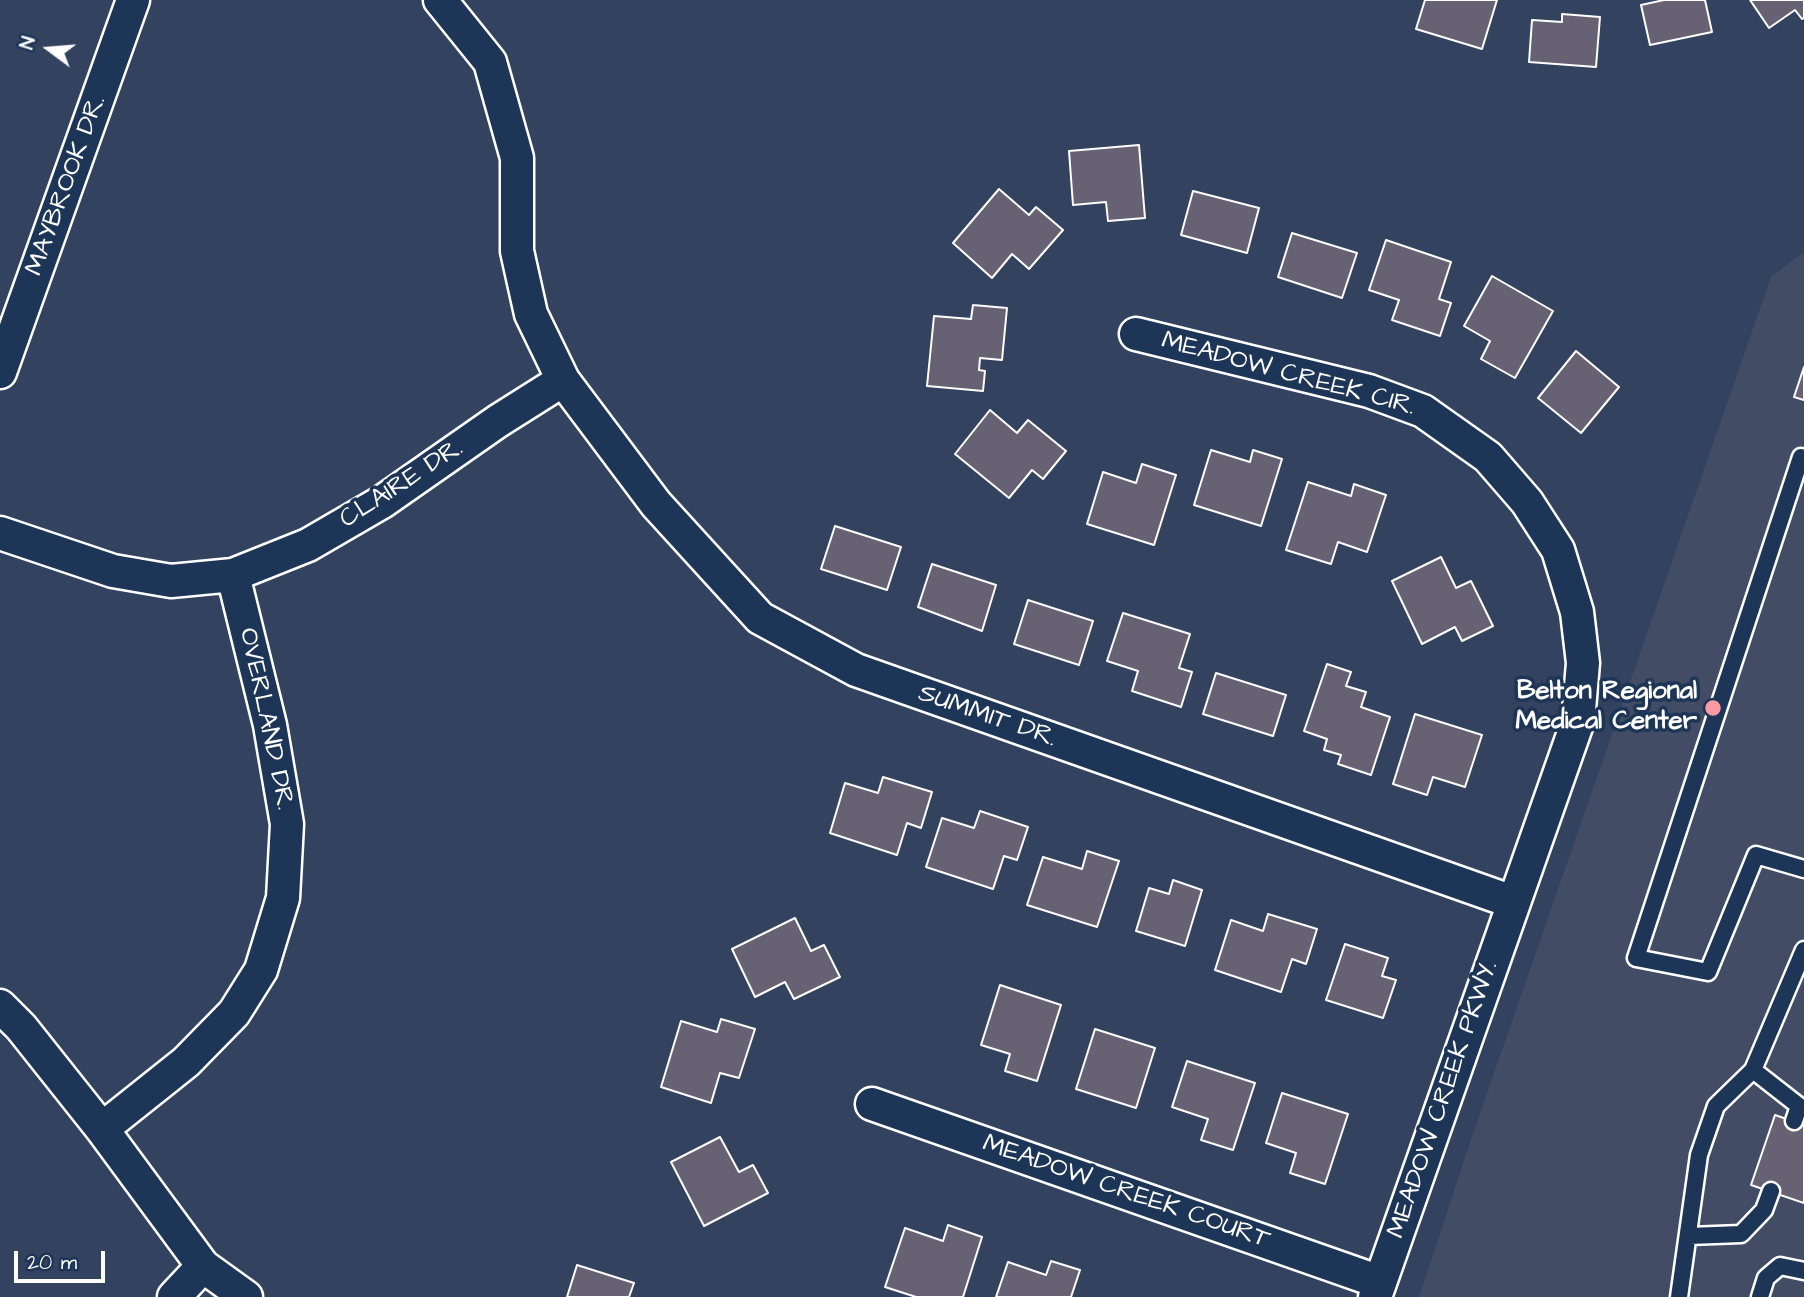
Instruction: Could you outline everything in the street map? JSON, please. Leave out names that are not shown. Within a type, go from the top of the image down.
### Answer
[{"type":"street","name":"MAYBROOK DR.","points":[[0,372],[133,0]]},
{"type":"street","points":[[440,0],[490,62],[517,158],[517,251],[531,314],[563,380]]},
{"type":"street","name":"MEADOW CREEK CIR.","points":[[1136,334],[1369,391],[1423,411],[1488,457],[1527,502],[1558,550],[1577,612],[1583,663],[1578,721],[1513,902]]},
{"type":"street","name":"CLAIRE DR.","points":[[0,533],[113,571],[171,581],[233,575],[308,545],[382,502],[498,421],[563,380]]},
{"type":"street","name":"SUMMIT DR.","points":[[563,380],[656,503],[760,618],[856,670],[1513,902]]},
{"type":"street","name":"OVERLAND DR.","points":[[102,1129],[186,1062],[234,1013],[261,971],[283,898],[287,824],[270,725],[233,575]]},
{"type":"street","name":"MEADOW CREEK PKWY.","points":[[1378,1289],[1513,902]]},
{"type":"street","points":[[0,1006],[21,1027],[102,1129],[203,1266],[246,1297]]},
{"type":"street","name":"MEADOW CREEK COURT","points":[[872,1104],[1378,1289]]},
{"type":"street","points":[[174,1297],[203,1266]]},
{"type":"lane","points":[[1804,458],[1801,457],[1636,958],[1708,972],[1756,855],[1804,869]]},
{"type":"lane","points":[[1679,1297],[1699,1155],[1716,1106],[1754,1070],[1804,950]]},
{"type":"lane","points":[[1754,1070],[1798,1106],[1794,1121]]},
{"type":"lane","points":[[1689,1236],[1741,1234],[1765,1210],[1771,1191]]},
{"type":"lane","points":[[1760,1297],[1766,1278],[1780,1266],[1804,1271]]},
{"type":"shaded area","name":"Belton Regional Medical Center","points":[[1804,252],[1804,1297],[1419,1297],[1471,1139],[1771,277]]},
{"type":"building","points":[[1425,0],[1497,0],[1482,49],[1416,29]]},
{"type":"building","points":[[1664,0],[1705,0],[1712,32],[1650,45],[1641,5]]},
{"type":"building","points":[[1750,0],[1804,0],[1804,18],[1795,10],[1769,28]]},
{"type":"building","points":[[1562,14],[1600,17],[1596,67],[1529,62],[1532,20],[1562,22]]},
{"type":"building","points":[[1139,145],[1145,218],[1108,221],[1106,202],[1073,205],[1069,151]]},
{"type":"building","points":[[999,189],[1029,215],[1036,207],[1063,230],[1029,269],[1012,254],[992,278],[953,243]]},
{"type":"building","points":[[1193,191],[1259,208],[1247,253],[1181,235]]},
{"type":"building","points":[[1292,233],[1357,253],[1342,298],[1278,277]]},
{"type":"building","points":[[1386,240],[1451,262],[1439,299],[1451,303],[1440,336],[1392,320],[1399,300],[1369,290]]},
{"type":"building","points":[[1492,276],[1553,311],[1515,378],[1481,359],[1490,341],[1464,326]]},
{"type":"building","points":[[973,305],[1007,308],[1002,360],[980,358],[979,370],[985,371],[983,391],[927,386],[934,316],[971,319]]},
{"type":"building","points":[[1576,351],[1619,387],[1581,433],[1538,398]]},
{"type":"building","points":[[1804,367],[1804,400],[1794,397]]},
{"type":"building","points":[[990,410],[1017,433],[1028,420],[1066,451],[1043,479],[1032,470],[1009,498],[955,454]]},
{"type":"building","points":[[1211,450],[1250,462],[1253,450],[1282,459],[1261,526],[1194,505]]},
{"type":"building","points":[[1142,464],[1176,475],[1154,545],[1087,524],[1103,472],[1136,483]]},
{"type":"building","points":[[1308,482],[1351,496],[1354,484],[1386,495],[1367,552],[1338,542],[1331,564],[1286,550]]},
{"type":"building","points":[[835,526],[901,547],[887,590],[821,569]]},
{"type":"building","points":[[1441,557],[1456,588],[1471,581],[1493,626],[1462,641],[1455,627],[1422,644],[1392,581]]},
{"type":"building","points":[[932,564],[996,585],[982,631],[918,607]]},
{"type":"building","points":[[1028,600],[1093,621],[1079,665],[1014,644]]},
{"type":"building","points":[[1123,613],[1190,634],[1179,668],[1192,672],[1181,707],[1132,691],[1138,671],[1107,661]]},
{"type":"building","points":[[1327,664],[1351,672],[1346,686],[1366,692],[1361,707],[1390,717],[1371,775],[1338,764],[1341,755],[1324,750],[1327,739],[1304,731]]},
{"type":"building","points":[[1216,673],[1286,695],[1273,736],[1203,714]]},
{"type":"building","points":[[1415,714],[1482,735],[1465,787],[1433,777],[1427,795],[1393,784]]},
{"type":"building","points":[[883,777],[932,792],[921,828],[907,823],[897,855],[830,833],[845,783],[878,793]]},
{"type":"building","points":[[980,811],[1028,827],[1017,860],[1004,856],[993,889],[926,867],[942,818],[974,828]]},
{"type":"building","points":[[1087,851],[1119,861],[1097,927],[1027,905],[1043,857],[1082,869]]},
{"type":"building","points":[[1173,880],[1202,890],[1185,946],[1136,931],[1149,888],[1169,894]]},
{"type":"building","points":[[1268,914],[1317,929],[1306,964],[1292,959],[1281,992],[1215,970],[1231,920],[1263,931]]},
{"type":"building","points":[[795,918],[811,951],[824,945],[840,977],[794,999],[785,982],[755,997],[732,949]]},
{"type":"building","points":[[1345,944],[1388,958],[1382,976],[1396,980],[1383,1018],[1326,1000]]},
{"type":"building","points":[[1000,985],[1061,1005],[1037,1081],[1005,1071],[1010,1054],[981,1045]]},
{"type":"building","points":[[721,1019],[755,1029],[739,1078],[720,1073],[711,1103],[661,1087],[681,1021],[717,1032]]},
{"type":"building","points":[[1095,1029],[1155,1048],[1136,1108],[1076,1089]]},
{"type":"building","points":[[1187,1061],[1255,1083],[1233,1150],[1201,1140],[1208,1119],[1172,1107]]},
{"type":"building","points":[[1282,1093],[1348,1114],[1325,1184],[1290,1173],[1296,1153],[1266,1143]]},
{"type":"building","points":[[1775,1115],[1804,1125],[1804,1203],[1751,1185]]},
{"type":"building","points":[[720,1137],[739,1172],[753,1165],[768,1193],[704,1226],[671,1162]]},
{"type":"building","points":[[948,1225],[982,1237],[963,1297],[916,1297],[885,1287],[905,1228],[943,1241]]},
{"type":"building","points":[[1051,1261],[1080,1270],[1071,1297],[996,1297],[1008,1262],[1046,1275]]},
{"type":"building","points":[[577,1265],[634,1283],[629,1297],[567,1297]]},
{"type":"place","name":"Belton Regional Medical Center","points":[[1713,708]]}]
